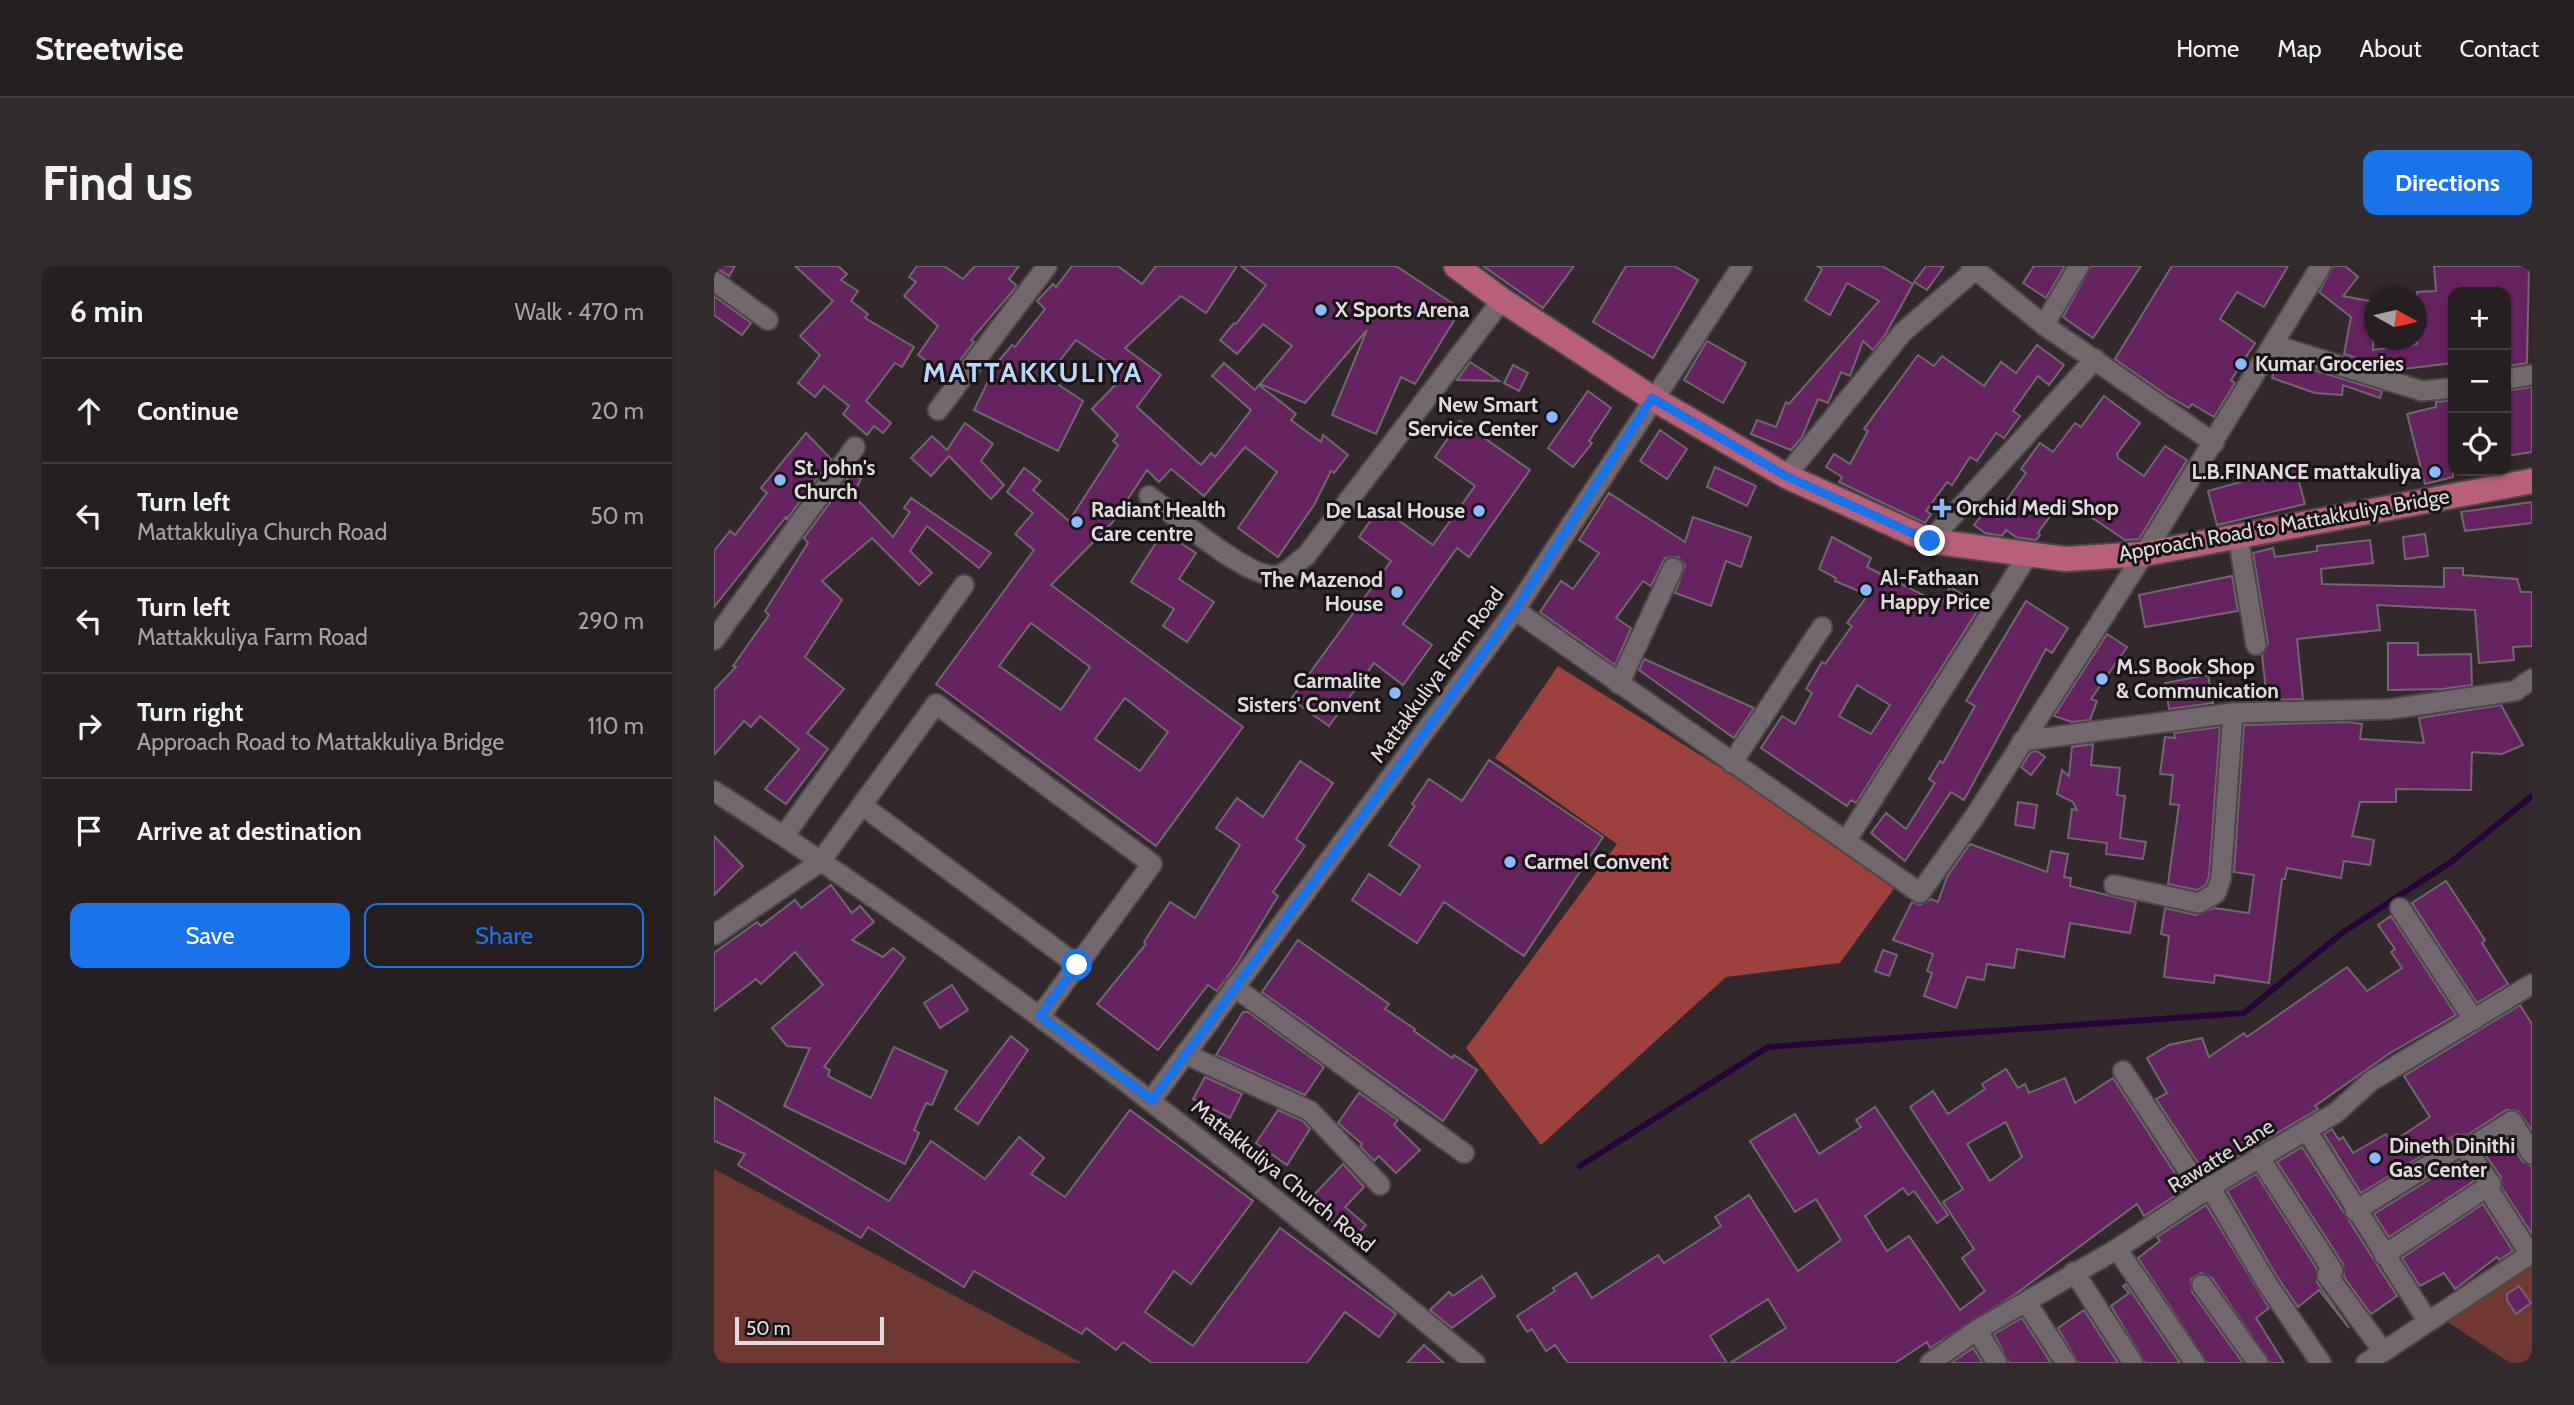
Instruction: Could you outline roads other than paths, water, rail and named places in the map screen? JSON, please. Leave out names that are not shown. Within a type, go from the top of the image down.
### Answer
[{"type":"main road","name":"Approach Road to Mattakkuliya Bridge","points":[[1456,266],[1502,300],[1652,398],[1786,476],[1930,541],[2065,559],[2144,554],[2532,481]]},
{"type":"street","points":[[938,410],[1047,266]]},
{"type":"street","name":"Mattakkuliya Farm Road","points":[[1152,1100],[1515,610],[1652,398],[1742,266]]},
{"type":"street","points":[[2044,325],[2079,266]]},
{"type":"street","points":[[1515,610],[1920,892],[1975,816],[2144,554],[2321,266]]},
{"type":"street","points":[[1786,476],[1903,332],[1973,268],[2044,325],[2214,443]]},
{"type":"street","points":[[714,281],[768,320]]},
{"type":"street","points":[[1149,496],[1258,575],[1279,575],[1306,556],[1502,300]]},
{"type":"street","points":[[2274,345],[2422,391],[2448,388]]},
{"type":"street","points":[[1930,541],[2095,359]]},
{"type":"street","points":[[2511,378],[2532,375]]},
{"type":"street","points":[[714,640],[855,447]]},
{"type":"street","points":[[2238,536],[2256,645]]},
{"type":"street","points":[[1846,841],[2028,555]]},
{"type":"street","points":[[1619,684],[1673,568]]},
{"type":"street","points":[[784,836],[964,585]]},
{"type":"street","points":[[1732,763],[1822,627]]},
{"type":"street","points":[[2022,741],[2233,713],[2391,709],[2515,691],[2532,679]]},
{"type":"street","points":[[714,935],[820,862],[936,704],[1152,864],[1040,1016]]},
{"type":"street","points":[[2114,885],[2190,902],[2208,900],[2216,893],[2221,878],[2233,713]]},
{"type":"street","name":"Mattakkuliya Church Road","points":[[714,791],[784,836],[1040,1016],[1152,1100],[1475,1363]]},
{"type":"street","points":[[863,806],[1077,965]]},
{"type":"street","points":[[2400,908],[2474,1020]]},
{"type":"street","name":"Rawatte Lane","points":[[1930,1363],[1977,1330],[2117,1249],[2206,1190],[2337,1112],[2371,1081],[2532,984]]},
{"type":"street","points":[[1234,987],[1464,1153]]},
{"type":"street","points":[[1185,1054],[1310,1111],[1380,1185]]},
{"type":"street","points":[[2123,1071],[2321,1363]]},
{"type":"street","points":[[2466,1150],[2512,1121],[2532,1154]]},
{"type":"street","points":[[2306,1131],[2427,1320]]},
{"type":"street","points":[[2355,1211],[2463,1144],[2491,1184],[2384,1255]]},
{"type":"street","points":[[2259,1157],[2333,1271],[2327,1275],[2383,1351]]},
{"type":"street","points":[[2366,1363],[2531,1253],[2487,1187]]},
{"type":"street","points":[[2117,1249],[2195,1363]]},
{"type":"street","points":[[2074,1272],[2133,1363]]},
{"type":"street","points":[[2202,1286],[2258,1363]]},
{"type":"street","points":[[2026,1302],[2066,1363]]},
{"type":"street","points":[[1977,1330],[1997,1363]]},
{"type":"waterway","points":[[1580,1166],[1768,1047],[2244,1013],[2342,933],[2451,862],[2532,796]]},
{"type":"place","name":"X Sports Arena","points":[[1321,310]]},
{"type":"place","name":"Kumar Groceries","points":[[2241,364]]},
{"type":"place","name":"New Smart Service Center","points":[[1552,417]]},
{"type":"place","name":"L.B.FINANCE mattakuliya","points":[[2435,472]]},
{"type":"place","name":"St. John's Church","points":[[780,480]]},
{"type":"place","name":"Orchid Medi Shop","points":[[1942,508]]},
{"type":"place","name":"De Lasal House","points":[[1479,511]]},
{"type":"place","name":"Radiant Health Care centre","points":[[1077,522]]},
{"type":"place","name":"Al-Fathaan Happy Price","points":[[1866,590]]},
{"type":"place","name":"The Mazenod House","points":[[1397,592]]},
{"type":"place","name":"M.S Book Shop & Communication","points":[[2102,679]]},
{"type":"place","name":"Carmalite Sisters' Convent","points":[[1395,693]]},
{"type":"place","name":"Carmel Convent","points":[[1510,862]]},
{"type":"place","name":"Dineth Dinithi Gas Center","points":[[2375,1158]]},
{"type":"district","name":"MATTAKKULIYA","points":[[1033,372]]}]
